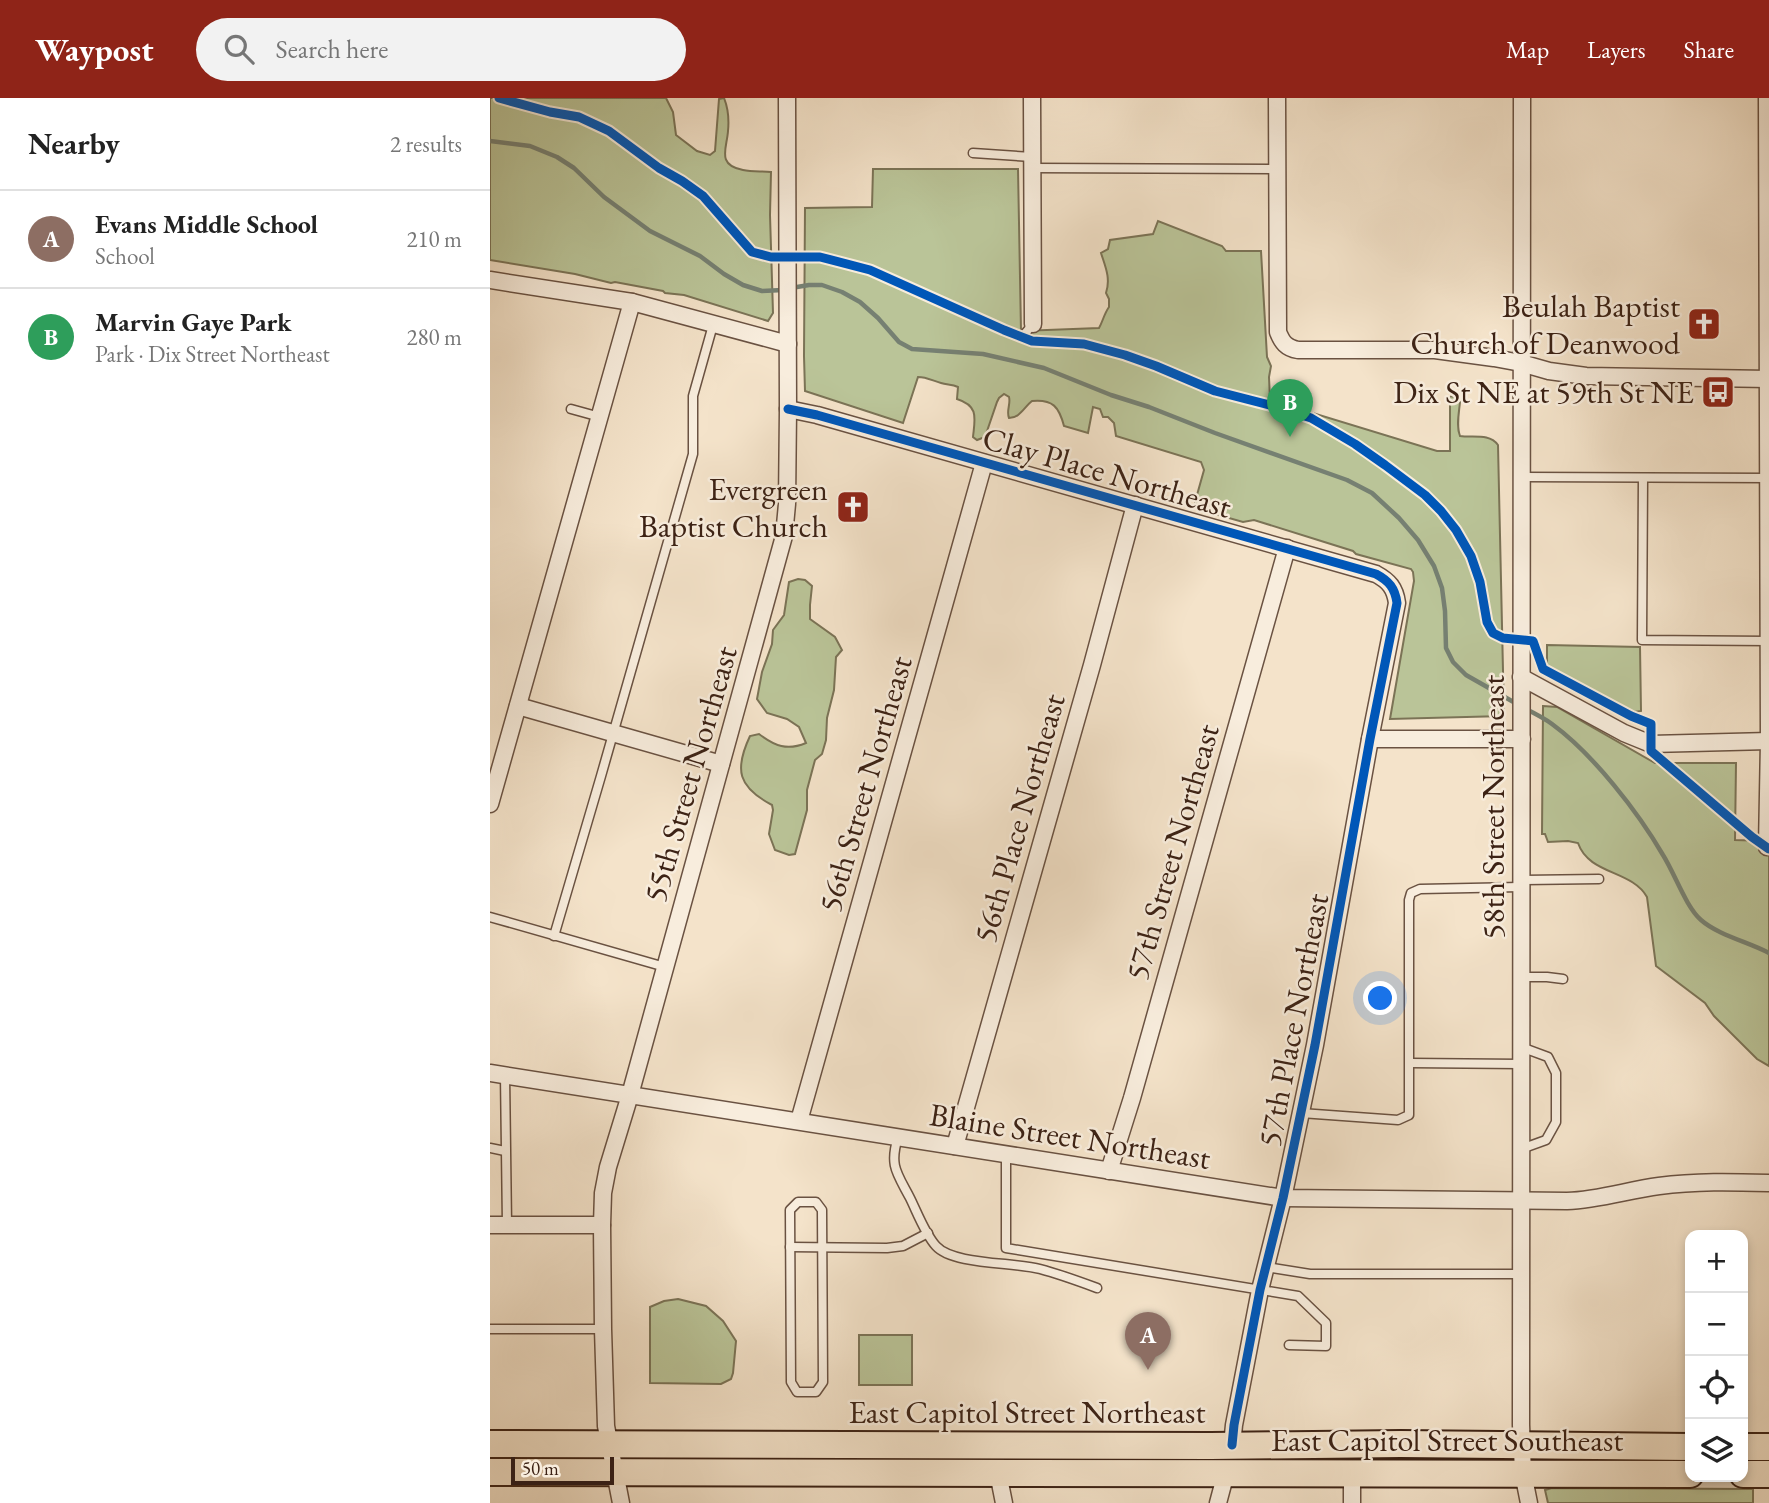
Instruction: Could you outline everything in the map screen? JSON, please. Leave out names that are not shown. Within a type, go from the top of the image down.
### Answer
[{"type":"main road","name":"East Capitol Street Northeast","points":[[490,1444],[612,1458],[1232,1445],[1685,1447]]},
{"type":"main road","points":[[1748,1447],[1769,1447]]},
{"type":"main road","name":"East Capitol Street Southeast","points":[[490,1472],[612,1458],[998,1473],[1685,1474]]},
{"type":"main road","points":[[1748,1474],[1769,1474]]},
{"type":"street","name":"55th Street Northeast","points":[[621,1503],[606,1426],[603,1193],[784,536],[788,409],[787,98]]},
{"type":"street","points":[[1032,98],[1032,324]]},
{"type":"street","points":[[1277,98],[1278,332],[1286,346],[1298,350],[1435,350],[1586,376],[1768,379]]},
{"type":"street","name":"58th Street Northeast","points":[[1522,98],[1521,1446],[1529,1503]]},
{"type":"street","points":[[1767,98],[1768,839]]},
{"type":"street","points":[[490,279],[632,302],[788,344]]},
{"type":"street","points":[[490,804],[632,302]]},
{"type":"street","name":"Clay Place Northeast","points":[[788,409],[1376,574],[1390,585],[1395,592],[1397,603]]},
{"type":"street","name":"56th Street Northeast","points":[[799,1121],[984,463]]},
{"type":"street","name":"56th Place Northeast","points":[[955,1146],[1135,505]]},
{"type":"street","name":"57th Street Northeast","points":[[1109,1171],[1287,548]]},
{"type":"street","name":"57th Place Northeast","points":[[1232,1445],[1260,1290],[1283,1198],[1315,1045],[1397,603]]},
{"type":"street","points":[[1521,684],[1651,744],[1769,741]]},
{"type":"street","points":[[518,706],[721,764]]},
{"type":"street","points":[[1370,739],[1521,732]]},
{"type":"street","name":"Blaine Street Northeast","points":[[498,1074],[1283,1198],[1588,1200],[1656,1186],[1696,1182],[1769,1183]]},
{"type":"street","points":[[498,1225],[602,1225]]},
{"type":"street","points":[[998,1473],[1004,1503]]},
{"type":"street","points":[[1218,1503],[1226,1473]]},
{"type":"street","points":[[1352,1473],[1352,1503]]},
{"type":"lane","points":[[973,153],[1032,163],[1277,169]]},
{"type":"lane","points":[[1022,337],[1032,324]]},
{"type":"lane","points":[[554,936],[693,454],[693,396],[713,325]]},
{"type":"lane","points":[[571,410],[600,417]]},
{"type":"lane","points":[[1521,477],[1768,478]]},
{"type":"lane","points":[[1643,478],[1642,640],[1769,641]]},
{"type":"lane","points":[[1301,1113],[1398,1120],[1409,1115],[1411,893],[1420,889],[1599,878]]},
{"type":"lane","points":[[490,917],[665,967]]},
{"type":"lane","points":[[1521,976],[1563,979]]},
{"type":"lane","points":[[1410,1063],[1521,1056],[1548,1057],[1556,1073],[1556,1122],[1546,1140],[1521,1149]]},
{"type":"lane","points":[[498,1074],[505,1151],[498,1225]]},
{"type":"lane","points":[[898,1136],[893,1152],[894,1165],[935,1245],[958,1258],[1038,1269],[1097,1287]]},
{"type":"lane","points":[[490,1148],[505,1151]]},
{"type":"lane","points":[[1006,1154],[1006,1248],[1298,1296],[1326,1323],[1326,1346],[1289,1345]]},
{"type":"lane","points":[[797,1202],[816,1202],[822,1210],[823,1382],[816,1392],[797,1392],[791,1382],[790,1247],[790,1210],[797,1202]]},
{"type":"lane","points":[[790,1247],[887,1248],[903,1246],[928,1233]]},
{"type":"lane","points":[[1266,1266],[1310,1274],[1521,1274]]},
{"type":"lane","points":[[490,1329],[603,1329]]},
{"type":"green space","points":[[490,98],[666,98],[673,112],[676,135],[697,151],[710,155],[715,151],[719,99],[724,98],[728,119],[726,160],[735,168],[771,172],[773,313],[768,321],[684,295],[490,260]]},
{"type":"green space","points":[[873,169],[1018,169],[1021,331],[1099,328],[1109,307],[1106,293],[1108,277],[1101,253],[1108,249],[1110,240],[1153,234],[1158,221],[1222,246],[1226,251],[1261,251],[1267,357],[1271,366],[1270,400],[1437,451],[1450,451],[1450,397],[1460,402],[1460,436],[1485,437],[1498,445],[1504,716],[1390,719],[1414,581],[1411,569],[1254,520],[1243,522],[1197,509],[1195,502],[1204,470],[1201,462],[1116,436],[1114,423],[1108,417],[1103,417],[1100,409],[1093,407],[1088,433],[1064,426],[1057,409],[1045,401],[1032,401],[1019,414],[1009,418],[1009,397],[1004,394],[997,402],[985,437],[977,440],[973,437],[975,418],[972,409],[957,399],[958,387],[954,385],[918,377],[903,423],[805,391],[805,208],[872,207]]},
{"type":"green space","points":[[805,580],[812,586],[810,619],[835,637],[842,650],[836,657],[826,740],[822,754],[815,760],[807,790],[807,810],[795,854],[789,855],[775,850],[769,834],[772,805],[746,784],[741,768],[750,736],[759,734],[770,742],[787,747],[806,743],[799,727],[787,719],[767,713],[757,699],[762,672],[772,644],[773,630],[784,615],[789,582]]},
{"type":"green space","points":[[1547,645],[1640,647],[1641,711],[1620,714],[1547,670]]},
{"type":"green space","points":[[1543,706],[1557,707],[1655,763],[1736,763],[1735,840],[1769,841],[1769,1066],[1757,1059],[1714,1016],[1705,1003],[1656,966],[1647,897],[1640,888],[1591,861],[1578,843],[1548,842],[1545,834],[1542,834]]},
{"type":"green space","points":[[678,1299],[706,1306],[723,1321],[736,1341],[731,1379],[721,1384],[650,1383],[650,1307]]},
{"type":"green space","points":[[859,1335],[912,1335],[912,1385],[859,1385]]},
{"type":"green space","points":[[1753,1489],[1753,1503],[1548,1503],[1545,1490]]},
{"type":"waterway","points":[[490,141],[530,146],[557,157],[650,231],[700,256],[743,285],[762,291],[783,290]]},
{"type":"waterway","points":[[791,288],[822,285],[842,292],[860,302],[899,342],[912,349],[983,354],[1044,368],[1347,480],[1372,493],[1418,540],[1434,566],[1442,588],[1446,648],[1453,662],[1466,675],[1517,704]]},
{"type":"waterway","points":[[1524,708],[1568,736],[1599,767],[1653,838],[1690,907],[1701,920],[1724,934],[1769,953]]},
{"type":"cycle path","points":[[499,98],[579,117],[609,131],[703,196],[752,252],[771,257],[820,257],[870,270],[1032,341],[1084,344],[1125,355],[1215,391],[1311,418],[1355,444],[1425,495],[1456,530],[1471,556],[1480,582],[1487,622],[1493,633],[1503,638],[1533,641],[1543,669],[1651,724],[1651,751],[1769,849]]},
{"type":"cycle path","points":[[788,409],[1376,574],[1388,582],[1395,593],[1397,603],[1315,1045],[1283,1198],[1260,1290],[1232,1445]]},
{"type":"place","name":"Beulah Baptist Church of Deanwood","points":[[1704,324]]},
{"type":"place","name":"Dix St NE at 59th St NE","points":[[1718,392]]},
{"type":"place","name":"Marvin Gaye Park","points":[[1290,437]]},
{"type":"place","name":"Evergreen Baptist Church","points":[[853,507]]},
{"type":"place","name":"Evans Middle School","points":[[1148,1370]]}]
